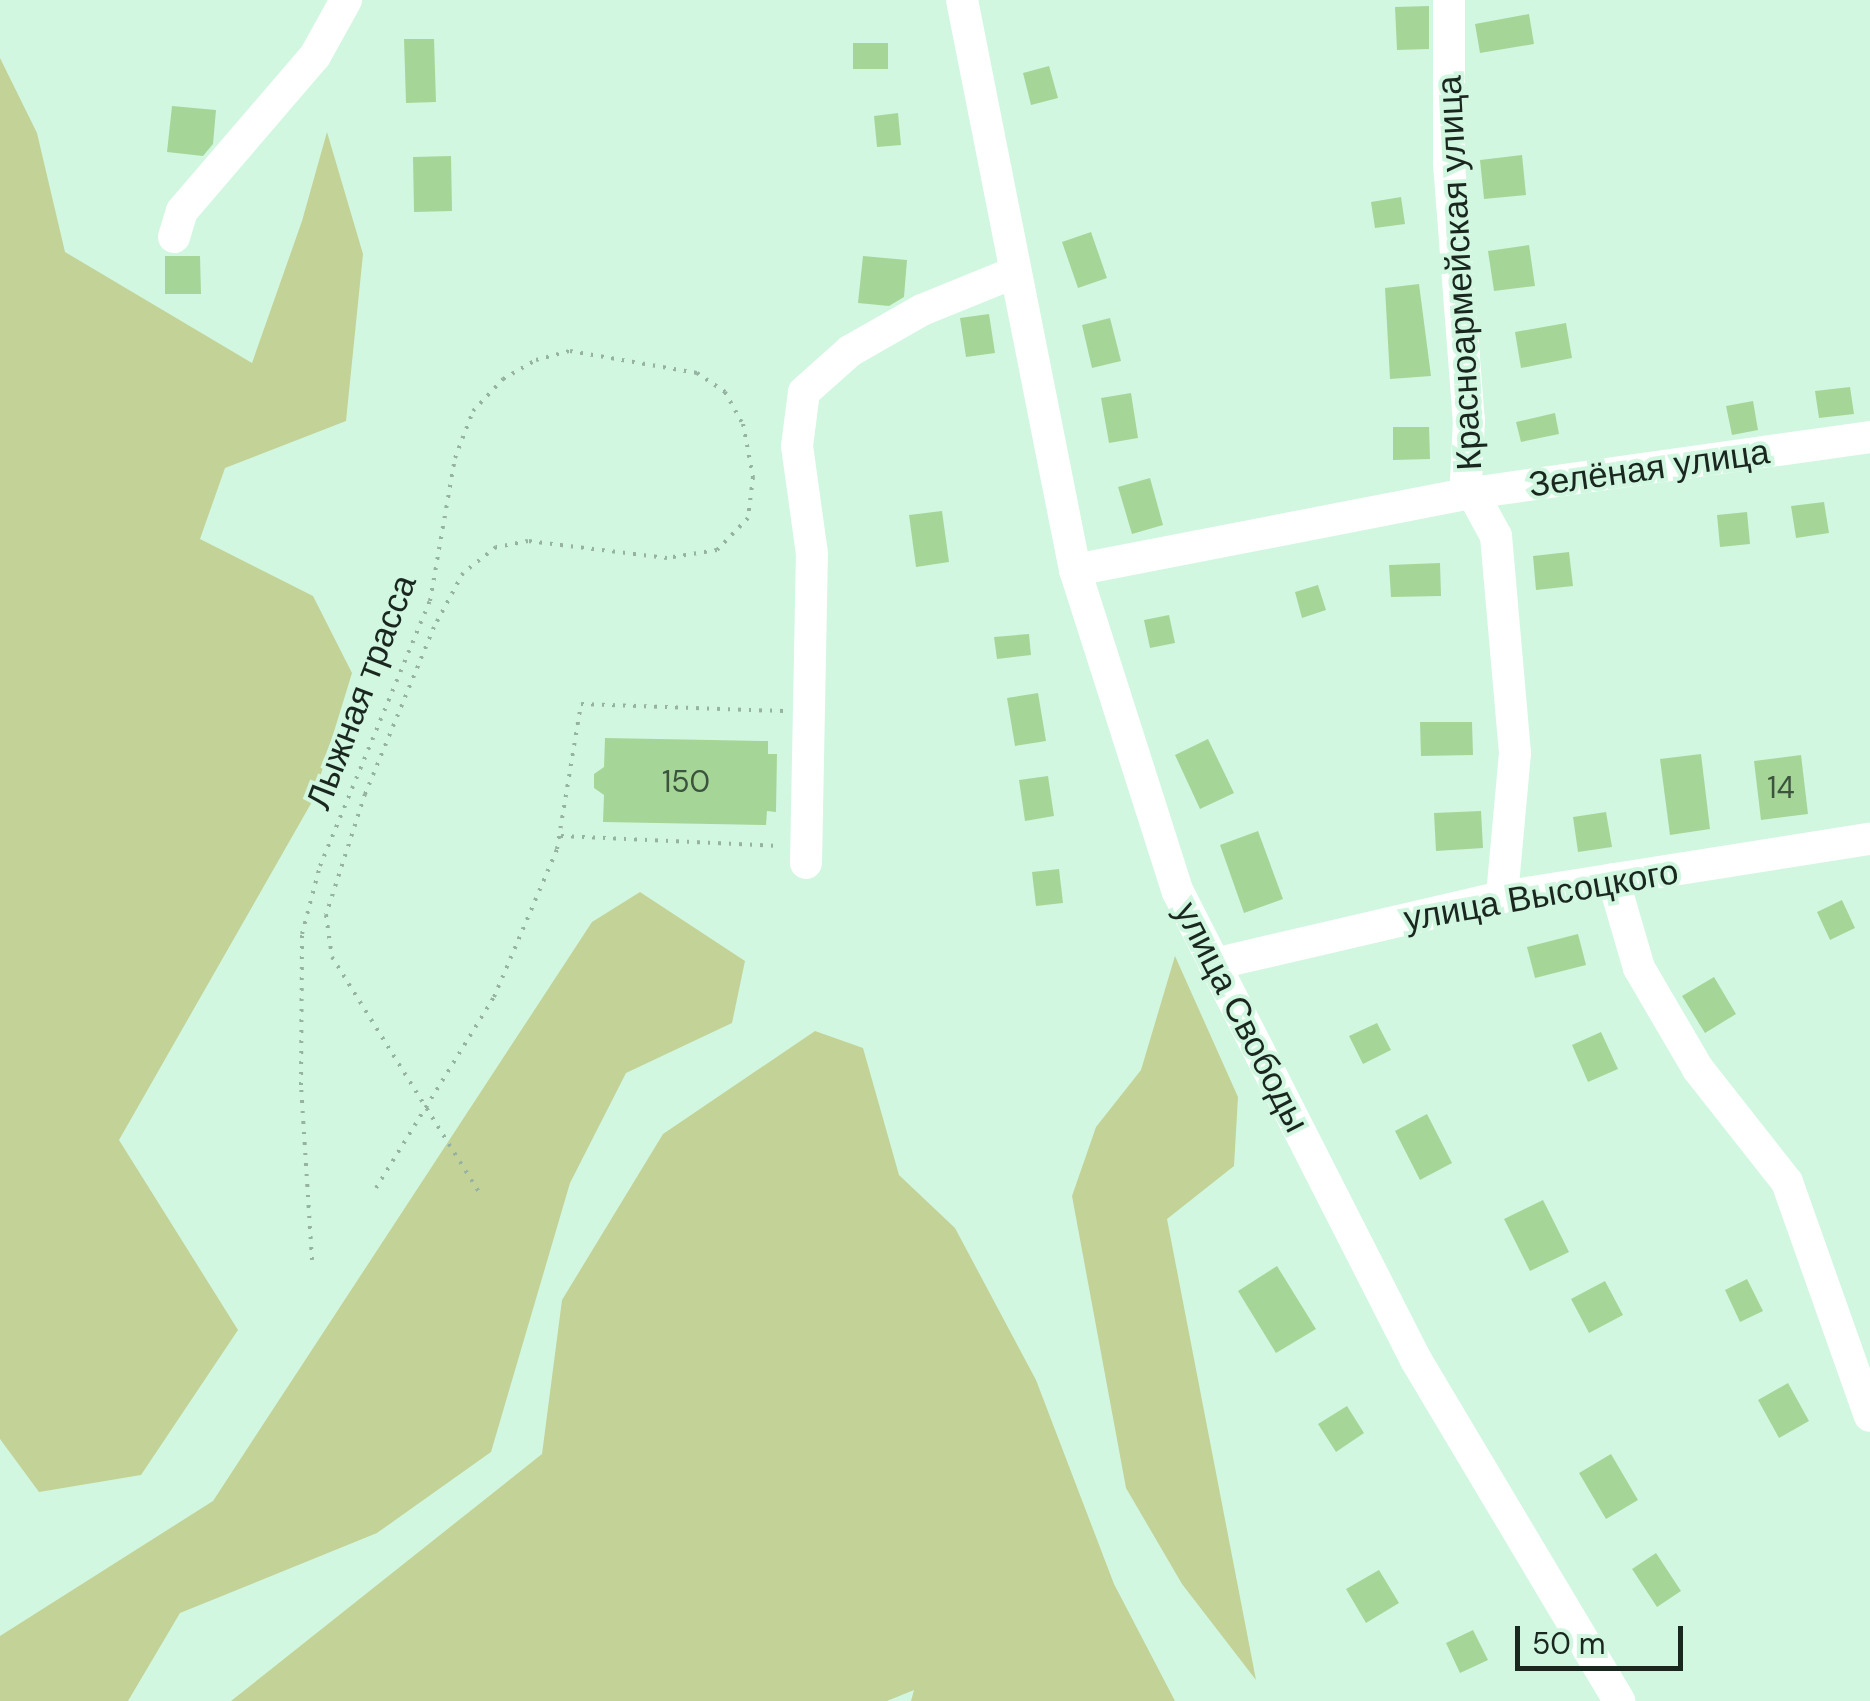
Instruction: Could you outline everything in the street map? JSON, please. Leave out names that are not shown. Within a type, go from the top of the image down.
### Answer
[{"type":"street","points":[[174,238],[182,211],[315,56],[346,0]]},
{"type":"street","name":"улица Свободы","points":[[962,0],[1013,273],[1075,570],[1178,892],[1416,1360],[1619,1701]]},
{"type":"street","name":"Красноармейская улица","points":[[1449,0],[1449,163],[1469,420],[1466,480],[1496,536],[1514,753],[1502,897]]},
{"type":"street","points":[[806,855],[812,554],[797,446],[804,392],[850,352],[922,310],[1013,273]]},
{"type":"street","name":"Зелёная улица","points":[[1075,570],[1472,493],[1870,437]]},
{"type":"street","name":"улица Высоцкого","points":[[1214,964],[1502,897],[1870,839]]},
{"type":"street","points":[[1613,880],[1639,968],[1698,1069],[1787,1182],[1870,1416]]},
{"type":"path","name":"Лыжная трасса","points":[[312,1260],[302,1085],[302,934],[320,866],[430,601],[455,458],[473,411],[503,379],[536,360],[570,351],[697,373],[725,392],[743,424],[754,477],[748,518],[718,550],[667,558],[528,540],[496,547],[463,573],[434,627],[365,794],[326,915],[332,957],[428,1104],[478,1191]]},
{"type":"path","points":[[376,1188],[494,997],[561,836],[580,704],[809,712]]},
{"type":"path","points":[[561,836],[806,855]]},
{"type":"green space","points":[[0,58],[37,133],[65,252],[252,363],[302,221],[327,132],[363,254],[346,421],[225,468],[200,539],[313,596],[352,673],[313,800],[119,1140],[238,1330],[141,1475],[39,1492],[0,1439]]},
{"type":"green space","points":[[640,892],[745,961],[732,1023],[626,1073],[570,1183],[491,1452],[377,1533],[180,1613],[128,1701],[0,1701],[0,1636],[213,1501],[592,922]]},
{"type":"green space","points":[[1175,956],[1238,1097],[1234,1166],[1167,1219],[1256,1680],[1182,1584],[1126,1488],[1072,1196],[1096,1127],[1141,1070]]},
{"type":"green space","points":[[815,1031],[863,1048],[899,1175],[955,1228],[1036,1380],[1114,1584],[1175,1701],[911,1701],[914,1690],[887,1701],[231,1701],[542,1454],[562,1300],[663,1134]]},
{"type":"building","points":[[1429,6],[1429,49],[1397,50],[1395,7]]},
{"type":"building","points":[[1529,14],[1534,44],[1480,53],[1475,24]]},
{"type":"building","points":[[404,39],[434,39],[436,102],[406,103]]},
{"type":"building","points":[[853,43],[888,43],[888,69],[853,69]]},
{"type":"building","points":[[1049,66],[1058,98],[1031,105],[1023,73]]},
{"type":"building","points":[[172,106],[216,110],[213,144],[203,156],[167,152]]},
{"type":"building","points":[[898,113],[901,145],[877,147],[874,116]]},
{"type":"building","points":[[1522,155],[1526,195],[1484,199],[1480,160]]},
{"type":"building","points":[[451,156],[452,211],[414,212],[413,157]]},
{"type":"building","points":[[1401,197],[1405,224],[1375,228],[1371,202]]},
{"type":"building","points":[[1091,232],[1107,278],[1078,288],[1062,242]]},
{"type":"building","points":[[1529,245],[1535,286],[1494,291],[1488,251]]},
{"type":"building","points":[[165,256],[200,256],[201,294],[165,294]]},
{"type":"building","points":[[863,256],[907,260],[904,297],[889,306],[858,303]]},
{"type":"building","points":[[1419,284],[1431,376],[1390,379],[1385,288]]},
{"type":"building","points":[[989,314],[995,353],[966,357],[960,318]]},
{"type":"building","points":[[1110,318],[1121,361],[1092,368],[1082,325]]},
{"type":"building","points":[[1566,323],[1572,358],[1521,368],[1515,332]]},
{"type":"building","points":[[1850,387],[1854,414],[1819,418],[1815,391]]},
{"type":"building","points":[[1131,393],[1138,438],[1109,443],[1101,398]]},
{"type":"building","points":[[1753,401],[1758,430],[1732,435],[1726,406]]},
{"type":"building","points":[[1555,413],[1559,434],[1521,442],[1516,422]]},
{"type":"building","points":[[1393,427],[1429,427],[1430,459],[1393,460]]},
{"type":"building","points":[[1150,478],[1163,525],[1132,534],[1118,487]]},
{"type":"building","points":[[1824,502],[1829,533],[1796,538],[1791,506]]},
{"type":"building","points":[[942,511],[949,562],[916,567],[909,515]]},
{"type":"building","points":[[1747,512],[1750,544],[1720,547],[1717,515]]},
{"type":"building","points":[[1569,552],[1573,586],[1536,590],[1533,556]]},
{"type":"building","points":[[1440,563],[1441,596],[1391,597],[1389,565]]},
{"type":"building","points":[[1318,585],[1326,610],[1302,618],[1295,592]]},
{"type":"building","points":[[1169,615],[1175,643],[1150,648],[1144,620]]},
{"type":"building","points":[[1029,634],[1031,655],[997,659],[994,637]]},
{"type":"building","points":[[1038,693],[1046,741],[1015,746],[1007,698]]},
{"type":"building","points":[[1420,722],[1472,722],[1473,755],[1421,756]]},
{"type":"building","points":[[605,738],[768,741],[768,754],[777,754],[776,812],[767,811],[766,825],[603,822],[604,795],[594,788],[594,774],[604,767]]},
{"type":"building","points":[[1208,739],[1234,793],[1200,809],[1175,755]]},
{"type":"building","points":[[1701,754],[1710,829],[1670,835],[1660,759]]},
{"type":"building","points":[[1801,755],[1808,814],[1761,820],[1754,761]]},
{"type":"building","points":[[1048,776],[1054,816],[1025,821],[1019,780]]},
{"type":"building","points":[[1481,811],[1483,848],[1436,851],[1434,813]]},
{"type":"building","points":[[1606,812],[1612,847],[1578,852],[1573,817]]},
{"type":"building","points":[[1258,831],[1283,899],[1244,913],[1220,845]]},
{"type":"building","points":[[1059,869],[1063,903],[1036,906],[1032,872]]},
{"type":"building","points":[[1842,900],[1855,928],[1830,940],[1817,912]]},
{"type":"building","points":[[1578,934],[1586,965],[1535,978],[1527,947]]},
{"type":"building","points":[[1714,977],[1736,1014],[1705,1033],[1682,996]]},
{"type":"building","points":[[1377,1023],[1391,1050],[1363,1064],[1349,1036]]},
{"type":"building","points":[[1601,1032],[1618,1069],[1588,1082],[1572,1045]]},
{"type":"building","points":[[1427,1114],[1452,1163],[1420,1180],[1395,1131]]},
{"type":"building","points":[[1543,1200],[1569,1252],[1530,1271],[1504,1219]]},
{"type":"building","points":[[1277,1266],[1316,1329],[1276,1353],[1238,1291]]},
{"type":"building","points":[[1747,1279],[1763,1311],[1740,1322],[1725,1290]]},
{"type":"building","points":[[1605,1281],[1623,1315],[1589,1333],[1571,1299]]},
{"type":"building","points":[[1788,1383],[1809,1421],[1779,1438],[1758,1400]]},
{"type":"building","points":[[1347,1406],[1364,1433],[1336,1452],[1318,1424]]},
{"type":"building","points":[[1611,1454],[1638,1500],[1606,1519],[1579,1473]]},
{"type":"building","points":[[1656,1553],[1681,1591],[1657,1607],[1632,1569]]},
{"type":"building","points":[[1379,1570],[1399,1603],[1366,1623],[1346,1589]]},
{"type":"building","points":[[1473,1630],[1488,1660],[1460,1673],[1446,1643]]}]
